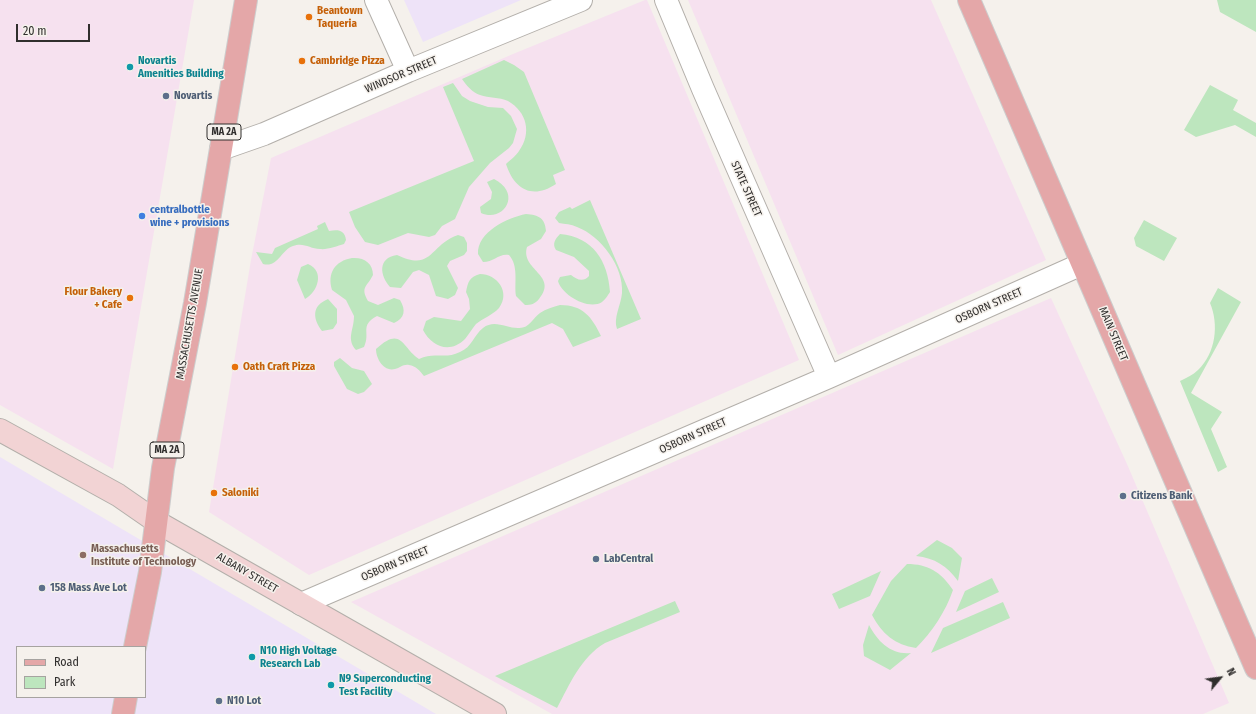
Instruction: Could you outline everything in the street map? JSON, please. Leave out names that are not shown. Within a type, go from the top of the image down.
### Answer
[{"type":"main road","name":"MASSACHUSETTS AVENUE","points":[[135,646],[150,572],[163,468],[195,303],[246,0]]},
{"type":"main road","name":"MAIN STREET","points":[[970,0],[1256,668]]},
{"type":"main road","name":"ALBANY STREET","points":[[0,430],[118,495],[157,522],[495,714]]},
{"type":"main road","points":[[123,714],[126,698]]},
{"type":"street","points":[[376,0],[408,71]]},
{"type":"street","name":"WINDSOR STREET","points":[[221,149],[264,134],[408,71],[581,0]]},
{"type":"street","name":"STATE STREET","points":[[666,0],[702,89],[829,377]]},
{"type":"street","name":"OSBORN STREET","points":[[301,604],[829,377],[1082,264]]},
{"type":"shaded area","points":[[0,0],[194,0],[113,469],[0,405]]},
{"type":"shaded area","points":[[404,0],[521,0],[423,42]]},
{"type":"shaded area","points":[[647,0],[799,360],[309,575],[209,512],[251,260],[271,158],[513,54]]},
{"type":"shaded area","points":[[688,0],[931,0],[1046,260],[838,355]]},
{"type":"shaded area","points":[[1051,298],[1127,464],[1229,703],[1203,714],[552,714],[351,602]]},
{"type":"shaded area","name":"Massachusetts Institute of Technology","points":[[0,457],[436,714],[0,714]]},
{"type":"green space","points":[[1217,0],[1256,0],[1256,32],[1220,12]]},
{"type":"green space","points":[[504,60],[524,72],[565,170],[553,175],[556,184],[547,189],[532,191],[525,189],[519,186],[509,173],[506,164],[518,153],[525,137],[526,123],[520,111],[508,101],[477,94],[462,79]]},
{"type":"green space","points":[[453,83],[462,96],[470,101],[488,107],[503,108],[511,116],[517,129],[513,143],[490,163],[469,187],[455,219],[442,226],[435,235],[429,237],[408,233],[378,245],[365,242],[355,227],[349,212],[474,161],[443,87]]},
{"type":"green space","points":[[1210,85],[1238,100],[1233,110],[1256,123],[1256,137],[1235,125],[1196,137],[1184,130]]},
{"type":"green space","points":[[494,179],[503,185],[507,192],[507,205],[502,211],[496,214],[489,215],[481,213],[480,207],[491,199],[492,192],[487,182]]},
{"type":"green space","points":[[590,200],[641,319],[617,329],[616,320],[622,293],[622,283],[615,263],[602,245],[586,231],[575,226],[559,223],[555,218],[559,212],[570,207],[572,209]]},
{"type":"green space","points":[[526,214],[538,216],[543,220],[546,231],[541,239],[527,247],[526,255],[545,284],[544,291],[536,302],[525,305],[516,296],[515,269],[509,255],[502,255],[490,261],[483,262],[478,254],[482,239],[494,227],[510,219]]},
{"type":"green space","points":[[1144,220],[1177,238],[1164,261],[1136,246],[1134,238]]},
{"type":"green space","points":[[325,222],[329,231],[338,230],[343,232],[346,240],[344,244],[323,249],[316,249],[304,245],[293,246],[285,251],[276,261],[268,265],[263,264],[256,252],[272,254],[275,248],[318,229],[317,226]]},
{"type":"green space","points":[[560,234],[572,236],[581,240],[590,245],[597,252],[606,270],[609,281],[610,292],[602,302],[596,304],[583,303],[570,296],[560,286],[558,281],[560,277],[571,275],[582,280],[589,276],[589,271],[574,257],[556,250],[554,246],[555,242]]},
{"type":"green space","points":[[458,235],[464,237],[467,243],[467,251],[464,255],[450,261],[447,266],[458,288],[455,295],[448,299],[436,296],[429,275],[419,270],[413,272],[401,288],[390,287],[387,283],[384,278],[382,268],[386,260],[397,255],[409,259],[424,259],[449,239]]},
{"type":"green space","points":[[352,258],[364,260],[370,264],[373,271],[373,275],[364,290],[368,301],[378,305],[394,298],[400,300],[404,310],[400,319],[394,323],[377,316],[368,323],[364,347],[356,350],[351,342],[354,316],[346,300],[332,290],[331,284],[332,273],[337,265]]},
{"type":"green space","points":[[308,264],[317,271],[318,282],[310,296],[305,299],[297,280],[301,267]]},
{"type":"green space","points":[[480,274],[492,277],[497,281],[503,290],[502,302],[499,308],[494,313],[476,324],[465,339],[459,344],[447,347],[431,341],[423,330],[426,321],[434,317],[461,321],[470,309],[469,299],[466,292],[468,283],[471,278]]},
{"type":"green space","points":[[1218,288],[1241,302],[1191,393],[1222,412],[1211,429],[1227,467],[1218,472],[1180,381],[1196,372],[1209,355],[1215,329],[1213,311],[1210,303]]},
{"type":"green space","points":[[328,299],[337,309],[337,323],[333,329],[322,331],[315,317],[315,313],[319,305]]},
{"type":"green space","points":[[560,305],[575,307],[586,313],[594,323],[601,336],[573,347],[563,329],[552,323],[424,376],[416,368],[409,365],[395,369],[387,368],[381,364],[377,356],[376,349],[391,339],[401,341],[419,359],[430,356],[454,354],[464,350],[487,325],[496,324],[514,328],[522,328],[528,325],[537,315],[550,308]]},
{"type":"green space","points":[[340,358],[352,368],[364,371],[372,384],[364,392],[358,394],[347,389],[334,366],[334,362]]},
{"type":"green space","points":[[937,540],[952,548],[962,558],[958,581],[945,567],[935,561],[916,556]]},
{"type":"green space","points":[[907,564],[928,567],[944,578],[953,590],[947,606],[938,621],[916,648],[902,644],[890,638],[880,628],[872,615],[891,581]]},
{"type":"green space","points":[[881,571],[870,596],[839,609],[832,594]]},
{"type":"green space","points":[[992,578],[999,592],[956,612],[965,591]]},
{"type":"green space","points":[[675,601],[680,612],[605,643],[589,656],[577,672],[557,708],[495,676]]},
{"type":"green space","points":[[1003,602],[1010,618],[931,653],[943,628]]},
{"type":"green space","points":[[869,625],[881,642],[891,650],[911,653],[890,670],[864,656],[863,645]]},
{"type":"place","name":"Beantown Taqueria","points":[[309,17]]},
{"type":"place","name":"Cambridge Pizza","points":[[302,61]]},
{"type":"place","name":"Novartis Amenities Building","points":[[130,67]]},
{"type":"place","name":"Novartis","points":[[166,96]]},
{"type":"place","name":"centralbottle wine + provisions","points":[[142,216]]},
{"type":"place","name":"Flour Bakery + Cafe","points":[[130,298]]},
{"type":"place","name":"Oath Craft Pizza","points":[[235,367]]},
{"type":"place","name":"Saloniki","points":[[214,493]]},
{"type":"place","name":"Citizens Bank","points":[[1123,496]]},
{"type":"place","name":"Massachusetts Institute of Technology","points":[[83,555]]},
{"type":"place","name":"LabCentral","points":[[596,559]]},
{"type":"place","name":"158 Mass Ave Lot","points":[[42,588]]},
{"type":"place","name":"N10 High Voltage Research Lab","points":[[252,657]]},
{"type":"place","name":"N9 Superconducting Test Facility","points":[[331,685]]},
{"type":"place","name":"N10 Lot","points":[[219,701]]}]
